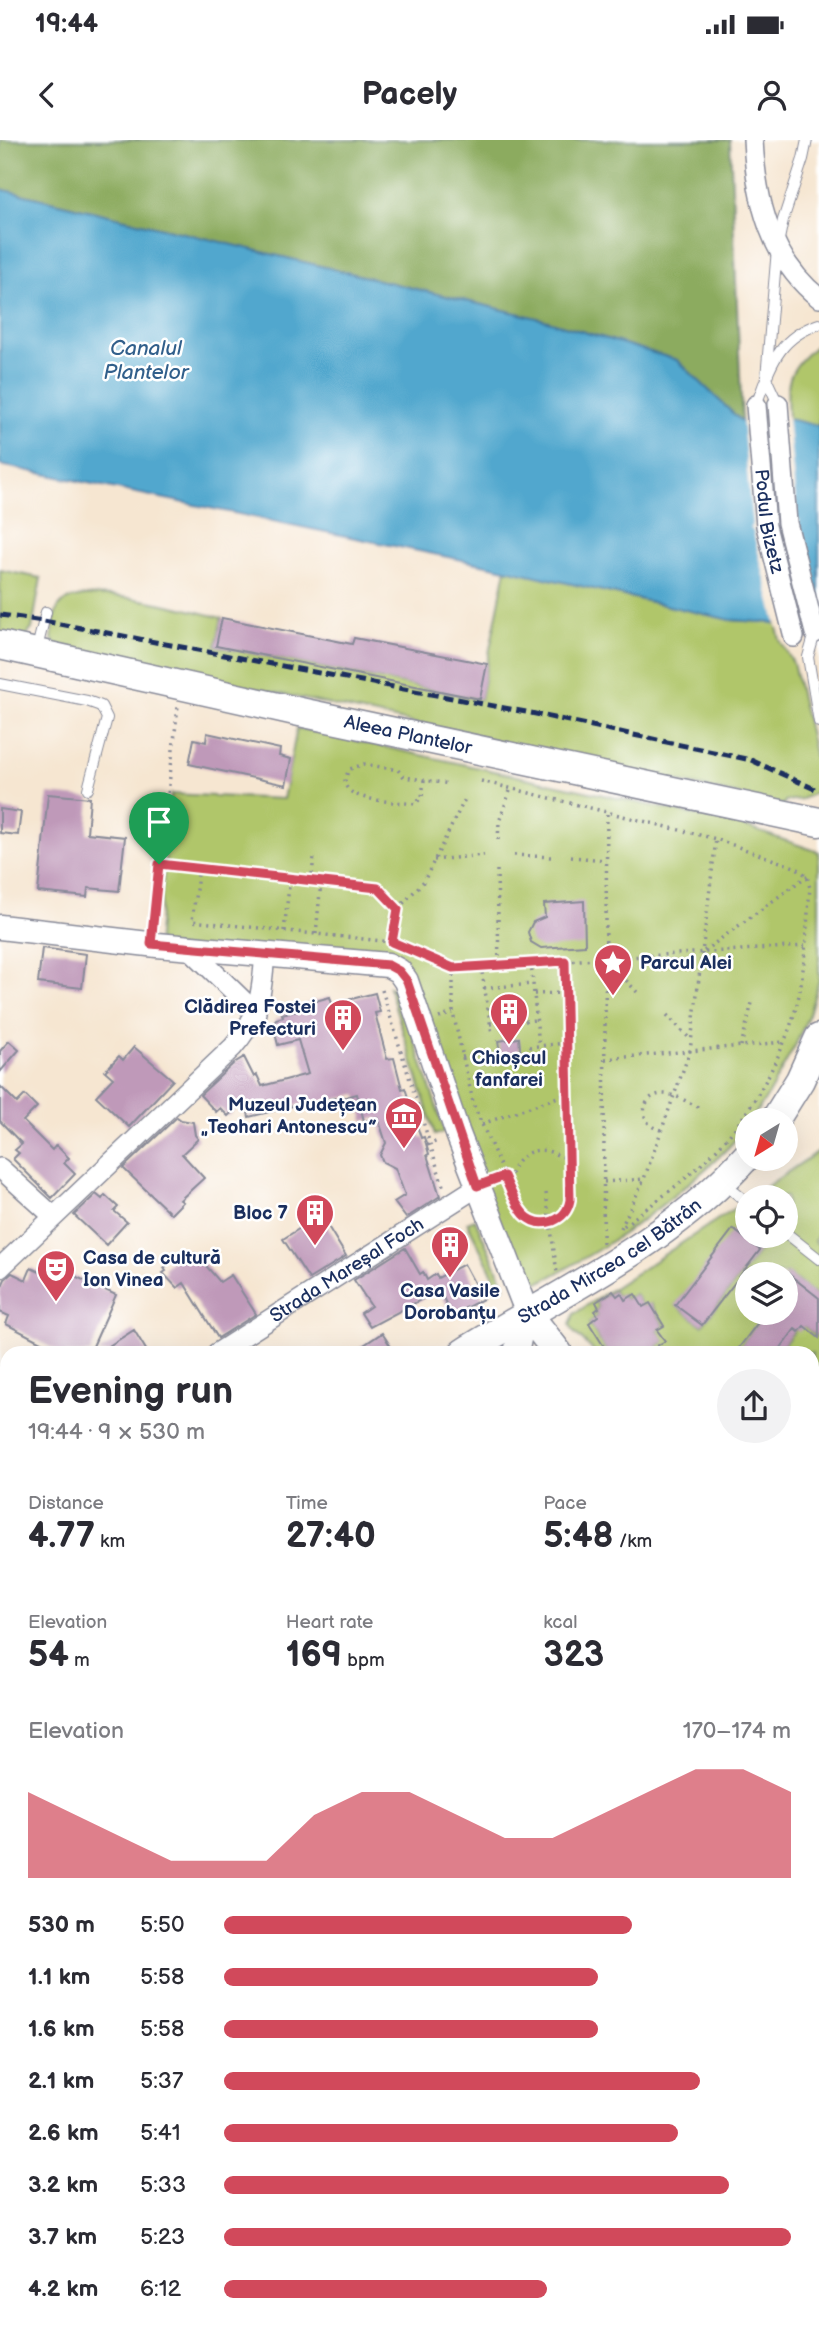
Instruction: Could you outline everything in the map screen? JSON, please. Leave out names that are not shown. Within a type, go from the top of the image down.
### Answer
[{"type":"main road","name":"Aleea Plantelor","points":[[0,645],[300,712],[819,822]]},
{"type":"main road","points":[[782,1108],[800,1080],[819,1038]]},
{"type":"main road","name":"Strada Mircea cel Bătrân","points":[[475,1346],[665,1230],[723,1183],[735,1170]]},
{"type":"main road","points":[[528,1314],[553,1346]]},
{"type":"street","points":[[753,140],[756,178],[769,229],[790,268],[819,298]]},
{"type":"street","name":"Podul Bizetz","points":[[778,404],[787,523],[815,633]]},
{"type":"street","name":"Podul Bizetz","points":[[756,405],[766,526],[794,638]]},
{"type":"street","points":[[0,926],[151,944],[273,954],[390,953],[407,981],[477,1186],[528,1314],[517,1346]]},
{"type":"street","points":[[190,948],[256,1013]]},
{"type":"street","points":[[0,1268],[247,1031],[256,1013],[273,954]]},
{"type":"street","points":[[0,1168],[53,1216]]},
{"type":"street","name":"Strada Mareșal Foch","points":[[228,1346],[477,1186]]},
{"type":"lane","points":[[778,404],[766,378],[777,248],[807,140]]},
{"type":"lane","points":[[756,405],[775,357],[789,340],[806,328],[819,324]]},
{"type":"lane","points":[[36,652],[46,612]]},
{"type":"lane","points":[[815,633],[808,657],[819,722]]},
{"type":"lane","points":[[794,638],[808,657]]},
{"type":"lane","points":[[0,684],[101,706],[107,718],[88,789]]},
{"type":"lane","points":[[723,1183],[735,1192]]},
{"type":"lane","points":[[798,1242],[819,1259]]},
{"type":"path","points":[[151,944],[179,695]]},
{"type":"path","points":[[424,780],[422,797],[415,804],[360,797],[350,793],[345,784],[346,773],[359,764],[398,770],[404,776],[450,784]]},
{"type":"path","points":[[481,781],[716,839],[797,868],[807,876],[810,888],[801,986],[786,1042],[756,1096],[727,1138],[684,1180],[621,1228],[644,1179],[690,1051],[716,839]]},
{"type":"path","points":[[498,840],[499,822],[511,788]]},
{"type":"path","points":[[390,953],[398,909],[424,881],[466,797]]},
{"type":"path","points":[[603,1246],[607,811]]},
{"type":"path","points":[[434,860],[484,855]]},
{"type":"path","points":[[514,855],[551,857]]},
{"type":"path","points":[[571,857],[606,860]]},
{"type":"path","points":[[311,881],[314,858]]},
{"type":"path","points":[[159,864],[378,888],[398,909]]},
{"type":"path","points":[[199,867],[192,920],[316,933],[453,968],[805,946]]},
{"type":"path","points":[[497,870],[499,964]]},
{"type":"path","points":[[702,953],[807,876]]},
{"type":"path","points":[[273,954],[284,930],[290,878]]},
{"type":"path","points":[[316,933],[321,882]]},
{"type":"path","points":[[606,959],[637,992]]},
{"type":"path","points":[[453,968],[453,1013],[474,1106],[523,1215],[535,1223],[550,1222],[562,1217],[570,1200],[565,961]]},
{"type":"path","points":[[531,963],[539,1046]]},
{"type":"path","points":[[481,966],[492,1034]]},
{"type":"path","points":[[484,988],[533,984]]},
{"type":"path","points":[[382,990],[428,1145],[450,1204]]},
{"type":"path","points":[[534,994],[566,993]]},
{"type":"path","points":[[741,1046],[752,999]]},
{"type":"path","points":[[667,1015],[691,1040]]},
{"type":"path","points":[[490,1024],[537,1020]]},
{"type":"path","points":[[605,1059],[786,1042]]},
{"type":"path","points":[[529,1047],[567,1043]]},
{"type":"path","points":[[461,1057],[492,1052]]},
{"type":"path","points":[[482,1125],[569,1093]]},
{"type":"path","points":[[661,1130],[650,1126],[645,1119],[646,1103],[653,1096],[659,1093],[675,1096],[700,1108]]},
{"type":"path","points":[[477,1186],[511,1174],[520,1158],[532,1151],[544,1150],[561,1158],[569,1157]]},
{"type":"path","points":[[604,1182],[644,1179]]},
{"type":"path","points":[[546,1193],[557,1273]]},
{"type":"green space","points":[[0,140],[730,140],[742,422],[677,360],[541,319],[0,189]]},
{"type":"green space","points":[[819,343],[819,426],[788,419],[787,405],[791,376],[800,361]]},
{"type":"green space","points":[[506,569],[730,620],[776,623],[780,640],[793,663],[819,774],[819,791],[802,799],[785,801],[784,805],[55,644],[52,639],[56,611],[69,600],[87,596],[136,599],[222,618],[216,646],[480,699]]},
{"type":"green space","points":[[0,570],[41,578],[32,629],[24,638],[0,636]]},
{"type":"green space","name":"Parcul Alei","points":[[297,728],[740,825],[819,852],[819,980],[796,1044],[759,1108],[735,1108],[735,1139],[710,1165],[615,1239],[540,1282],[529,1280],[516,1287],[399,971],[157,945],[171,794],[283,799]]},
{"type":"green space","points":[[389,987],[398,991],[445,1132],[435,1135]]},
{"type":"green space","points":[[819,1151],[819,1235],[814,1241],[819,1245],[819,1298],[798,1282],[798,1262],[751,1262],[760,1250],[757,1248],[798,1248],[798,1185],[769,1185],[789,1171],[798,1171],[798,1165]]},
{"type":"green space","points":[[735,1208],[735,1231],[676,1305],[702,1325],[735,1282],[735,1325],[757,1325],[740,1346],[657,1346],[664,1341],[657,1330],[664,1325],[651,1304],[643,1307],[635,1294],[625,1300],[622,1294],[617,1296],[613,1291],[596,1302],[599,1308],[595,1311],[598,1316],[589,1323],[604,1346],[589,1346],[575,1333],[570,1325],[574,1314]]},
{"type":"green space","points":[[475,1219],[505,1287],[500,1289],[467,1222]]},
{"type":"green space","points":[[804,1326],[819,1338],[819,1346],[783,1346],[796,1329]]},
{"type":"water","name":"Canalul Plantelor","points":[[0,189],[541,319],[677,360],[742,422],[788,419],[819,426],[819,615],[776,623],[730,620],[506,569],[0,465]]},
{"type":"pier","points":[[788,416],[797,518],[800,520],[798,524],[819,603],[819,618],[777,627],[753,531],[750,528],[752,524],[742,417]]},
{"type":"building","points":[[222,618],[352,644],[354,638],[487,664],[480,699],[216,646]]},
{"type":"building","points":[[207,733],[280,749],[279,756],[291,759],[286,785],[189,764],[194,739],[206,742]]},
{"type":"building","points":[[48,794],[90,798],[87,833],[125,837],[119,891],[88,888],[87,897],[38,892]]},
{"type":"building","points":[[0,809],[21,812],[18,835],[0,833]]},
{"type":"building","points":[[584,901],[585,945],[541,948],[531,942],[528,932],[533,922],[545,917],[544,904]]},
{"type":"building","points":[[42,948],[86,954],[82,988],[38,983]]},
{"type":"building","points":[[375,993],[380,1012],[375,1013],[387,1059],[394,1058],[402,1089],[405,1088],[421,1138],[424,1137],[440,1196],[406,1218],[394,1202],[405,1195],[395,1168],[383,1162],[380,1155],[386,1143],[378,1118],[364,1121],[357,1094],[249,1117],[245,1100],[228,1116],[220,1108],[216,1112],[200,1095],[244,1057],[262,1086],[308,1074],[298,1040],[278,1045],[273,1025],[276,1019],[283,1017],[282,1014],[306,1008],[305,1004],[330,997],[332,1004]]},
{"type":"building","name":"Chioșcul fanfarei","points":[[519,1038],[521,1058],[501,1060],[498,1041]]},
{"type":"building","points":[[9,1041],[19,1050],[0,1072],[0,1051]]},
{"type":"building","points":[[134,1047],[173,1080],[129,1127],[96,1096],[113,1078],[105,1071],[119,1056],[123,1060]]},
{"type":"building","points":[[0,1086],[17,1103],[25,1095],[37,1107],[23,1121],[52,1150],[56,1145],[69,1158],[64,1163],[75,1174],[52,1198],[13,1159],[19,1153],[15,1150],[22,1144],[0,1121]]},
{"type":"building","points":[[177,1117],[193,1122],[198,1139],[182,1154],[204,1178],[180,1200],[183,1202],[171,1214],[123,1168]]},
{"type":"building","points":[[96,1194],[102,1199],[105,1195],[118,1207],[114,1211],[127,1222],[106,1245],[74,1215]]},
{"type":"building","name":"Bloc 7","points":[[321,1215],[346,1256],[309,1279],[283,1239]]},
{"type":"building","points":[[733,1229],[735,1248],[760,1250],[751,1262],[735,1262],[735,1282],[702,1325],[675,1305]]},
{"type":"building","name":"Casa Vasile Dorobanțu","points":[[405,1248],[420,1274],[423,1272],[427,1280],[436,1274],[438,1278],[464,1264],[483,1299],[452,1315],[439,1290],[370,1327],[361,1313],[371,1306],[354,1280]]},
{"type":"building","points":[[195,1253],[220,1282],[231,1275],[256,1314],[218,1338],[184,1283],[177,1288],[163,1273],[166,1271],[164,1268],[179,1254],[186,1261]]},
{"type":"building","name":"Casa de cultură Ion Vinea","points":[[31,1268],[59,1281],[64,1271],[116,1295],[93,1346],[48,1346],[6,1324],[9,1316],[0,1312],[0,1290],[5,1279],[12,1273],[26,1280]]},
{"type":"building","points":[[798,1281],[819,1298],[819,1338],[804,1326],[799,1332],[795,1329],[782,1346],[740,1346],[756,1325],[798,1325]]},
{"type":"building","points":[[613,1291],[617,1296],[621,1293],[625,1300],[635,1294],[643,1307],[650,1303],[664,1326],[657,1330],[665,1341],[657,1346],[604,1346],[589,1323],[598,1316],[595,1311],[599,1308],[596,1302]]},
{"type":"building","points":[[134,1330],[144,1346],[109,1346]]},
{"type":"building","points":[[382,1333],[390,1346],[362,1346]]},
{"type":"railway","points":[[0,615],[531,713],[751,760],[819,791]]},
{"type":"place","name":"Parcul Alei","points":[[613,997]]},
{"type":"place","name":"Chioșcul fanfarei","points":[[509,1046]]},
{"type":"place","name":"Clădirea Fostei Prefecturi","points":[[343,1052]]},
{"type":"place","name":"Muzeul Județean „Teohari Antonescu”","points":[[404,1150]]},
{"type":"place","name":"Bloc 7","points":[[315,1247]]},
{"type":"place","name":"Casa Vasile Dorobanțu","points":[[450,1279]]},
{"type":"place","name":"Casa de cultură Ion Vinea","points":[[56,1303]]},
{"type":"route","points":[[159,864],[378,888],[398,909],[392,942],[453,968],[565,961],[570,1200],[562,1217],[541,1223],[527,1218],[520,1210],[504,1176],[477,1186],[407,981],[399,971],[388,965],[151,944],[159,864]]}]
